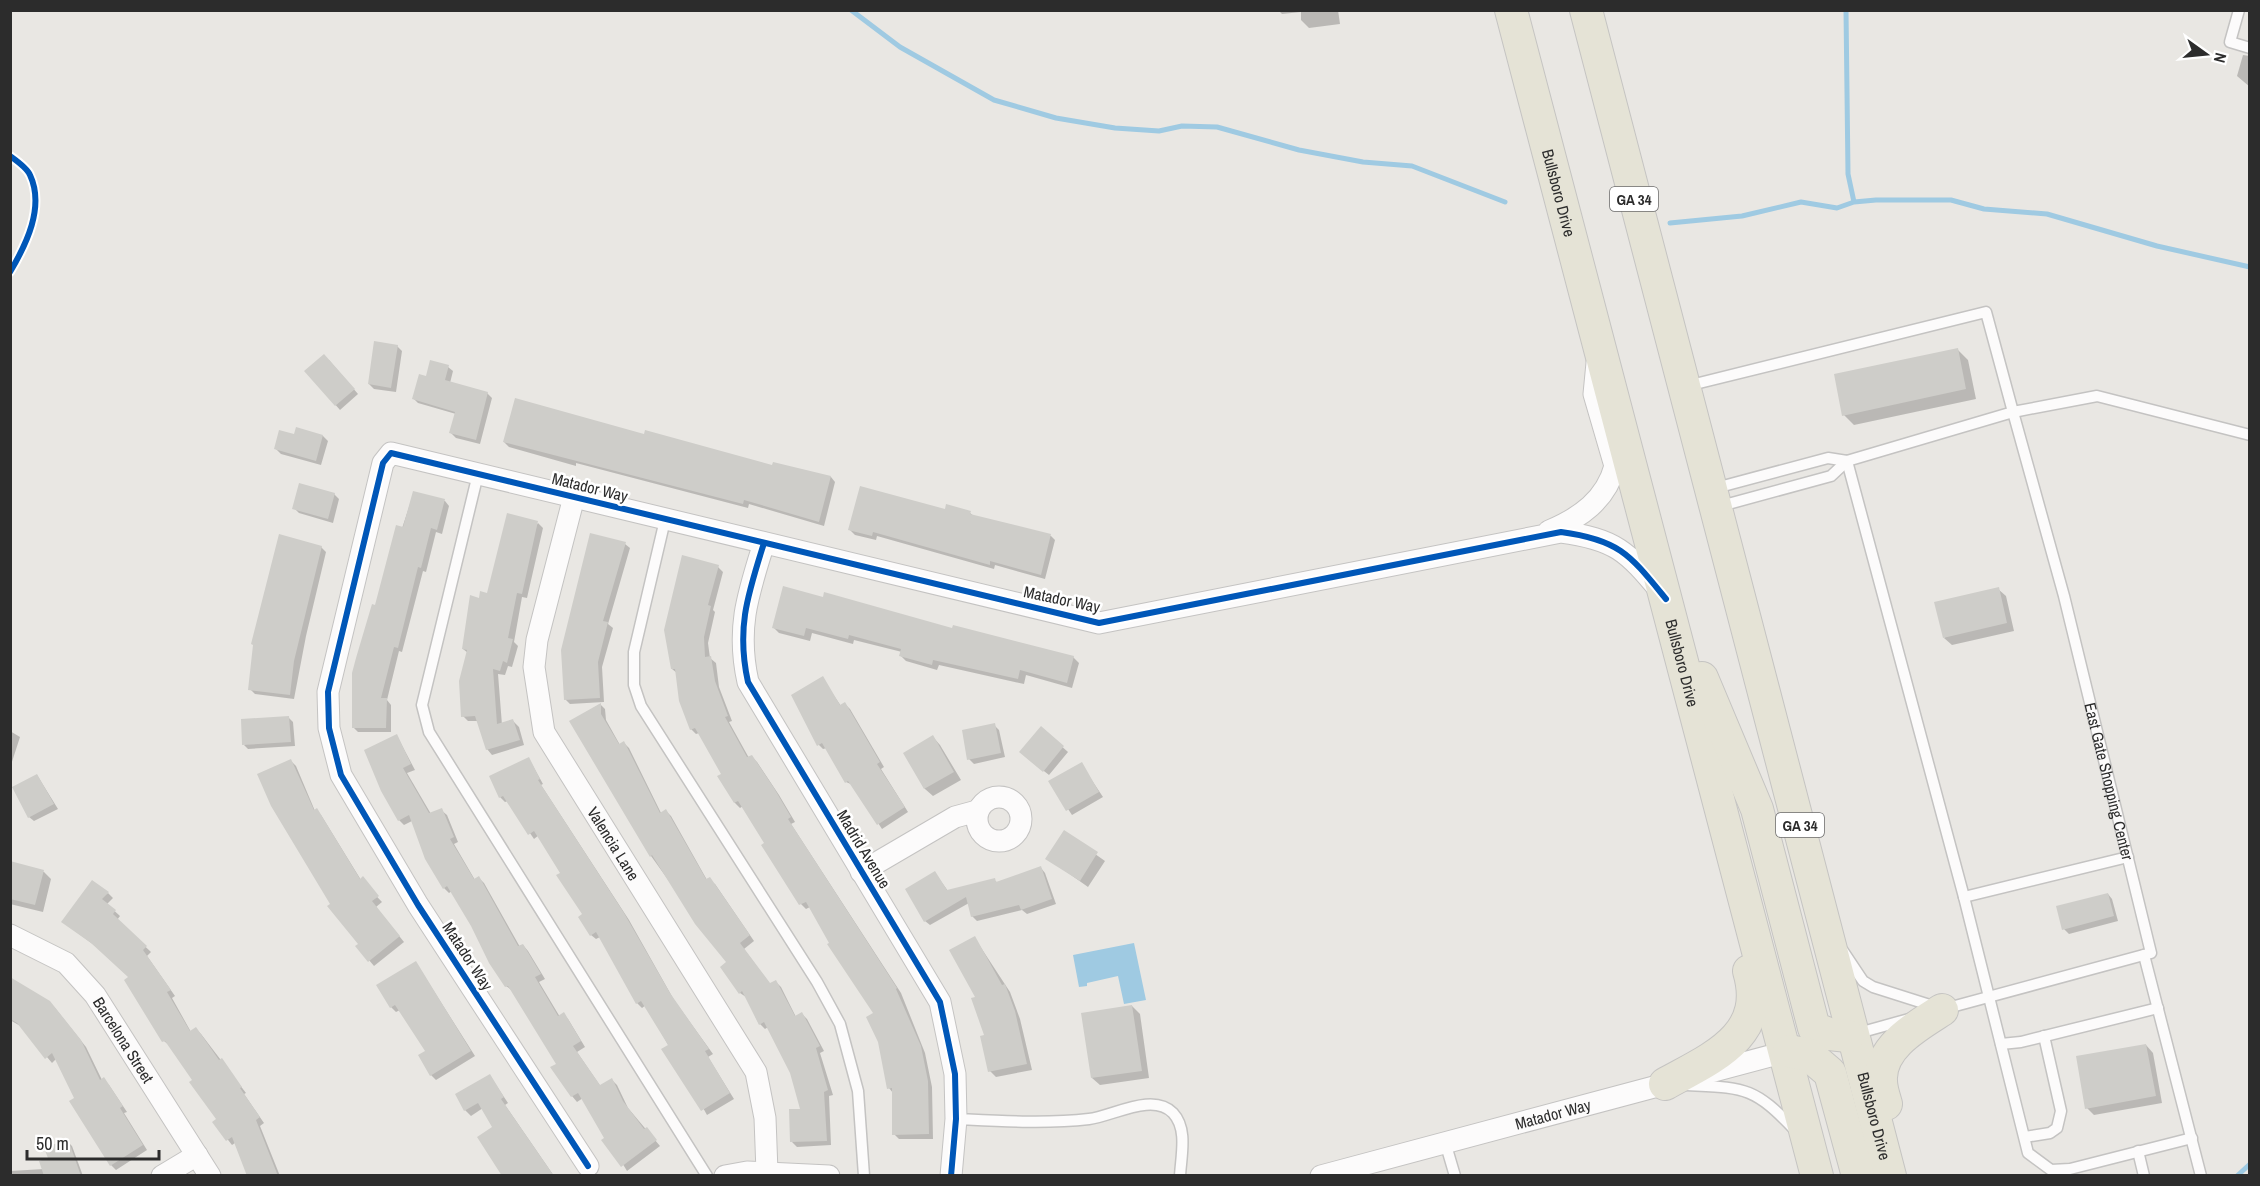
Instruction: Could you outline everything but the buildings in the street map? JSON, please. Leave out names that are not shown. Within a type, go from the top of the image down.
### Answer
[{"type":"main road","name":"Bullsboro Drive","points":[[1511,10],[1739,879],[1787,1051],[1814,1164]]},
{"type":"main road","name":"Bullsboro Drive","points":[[1586,10],[1712,499],[1826,927],[1851,1035],[1890,1176]]},
{"type":"main road","points":[[1665,594],[1757,809],[1814,1028],[1829,1034],[1851,1035]]},
{"type":"main road","points":[[1665,1083],[1718,1055],[1746,1026],[1753,998],[1751,978],[1737,927],[1739,879]]},
{"type":"main road","points":[[1897,1176],[1896,1145],[1881,1080],[1883,1068],[1890,1050],[1913,1028],[1942,1010]]},
{"type":"main road","points":[[1787,1051],[1809,1055],[1830,1072],[1858,1176]]},
{"type":"street","points":[[1523,541],[1583,514],[1603,494],[1612,478],[1615,466],[1594,394],[1599,345]]},
{"type":"street","name":"Matador Way","points":[[593,1172],[412,895],[341,775],[329,728],[328,692],[383,463],[391,453],[1099,622],[1561,532],[1604,541],[1619,548],[1633,558],[1665,594]]},
{"type":"street","name":"Valencia Lane","points":[[574,497],[537,640],[534,667],[544,732],[756,1072],[765,1118],[767,1172]]},
{"type":"street","name":"Madrid Avenue","points":[[764,543],[744,607],[742,656],[748,682],[940,1002],[954,1074],[956,1119],[951,1176]]},
{"type":"street","points":[[861,872],[955,817],[977,811]]},
{"type":"street","name":"Barcelona Street","points":[[10,934],[66,963],[94,995],[210,1176]]},
{"type":"street","points":[[1787,1051],[1851,1035]]},
{"type":"street","name":"Matador Way","points":[[1321,1176],[1787,1051]]},
{"type":"street","points":[[162,1176],[197,1155]]},
{"type":"street","points":[[725,1176],[747,1172],[829,1176]]},
{"type":"lane","points":[[2239,10],[2230,42],[2250,48]]},
{"type":"lane","name":"East Gate Shopping Center","points":[[1684,387],[1986,312],[2064,596],[2128,856],[2151,953],[2144,955]]},
{"type":"lane","points":[[1712,499],[1828,458],[1847,460],[2013,412],[2097,396],[2250,435]]},
{"type":"lane","points":[[1712,499],[1831,476],[1847,460]]},
{"type":"lane","points":[[1847,460],[1964,897],[2028,1153],[2051,1170],[2070,1169],[2192,1138]]},
{"type":"lane","points":[[478,474],[422,705],[429,732],[707,1176]]},
{"type":"lane","points":[[665,520],[634,652],[633,685],[641,706],[817,982],[840,1024],[858,1092],[864,1176]]},
{"type":"lane","points":[[1964,897],[2128,856]]},
{"type":"lane","points":[[1826,927],[1863,981],[1873,987],[1909,997],[1942,1010]]},
{"type":"lane","points":[[1851,1035],[2144,955],[2201,1176]]},
{"type":"lane","points":[[2001,1044],[2044,1036],[2158,1008]]},
{"type":"lane","points":[[2025,1137],[2057,1128],[2061,1111],[2044,1036]]},
{"type":"lane","points":[[1665,1083],[1753,1092],[1771,1104],[1796,1131],[1814,1164]]},
{"type":"lane","points":[[956,1119],[1090,1119],[1131,1108],[1151,1105],[1164,1107],[1173,1113],[1180,1125],[1183,1139],[1180,1176]]},
{"type":"lane","points":[[1445,1142],[1455,1176]]},
{"type":"lane","points":[[2138,1151],[2144,1176]]},
{"type":"water","points":[[1134,943],[1146,1000],[1124,1004],[1118,976],[1079,987],[1073,955]]},
{"type":"waterway","points":[[851,10],[900,47],[994,100],[1056,118],[1115,128],[1159,131],[1182,126],[1217,127],[1299,150],[1363,162],[1412,166],[1505,202]]},
{"type":"waterway","points":[[1846,10],[1848,174],[1854,202]]},
{"type":"waterway","points":[[1670,223],[1742,216],[1801,202],[1837,208],[1854,202],[1876,200],[1951,200],[1984,209],[2047,214],[2157,246],[2250,267]]},
{"type":"waterway","points":[[2237,1176],[2250,1164]]},
{"type":"cycle path","points":[[10,156],[29,172],[35,200],[32,225],[10,272]]},
{"type":"cycle path","points":[[588,1166],[418,905],[341,775],[329,728],[328,692],[383,463],[391,453],[1099,623],[1561,532],[1597,540],[1622,552],[1643,571],[1666,599]]},
{"type":"cycle path","points":[[764,543],[745,611],[743,645],[748,682],[940,1002],[955,1074],[956,1119],[951,1176]]}]
